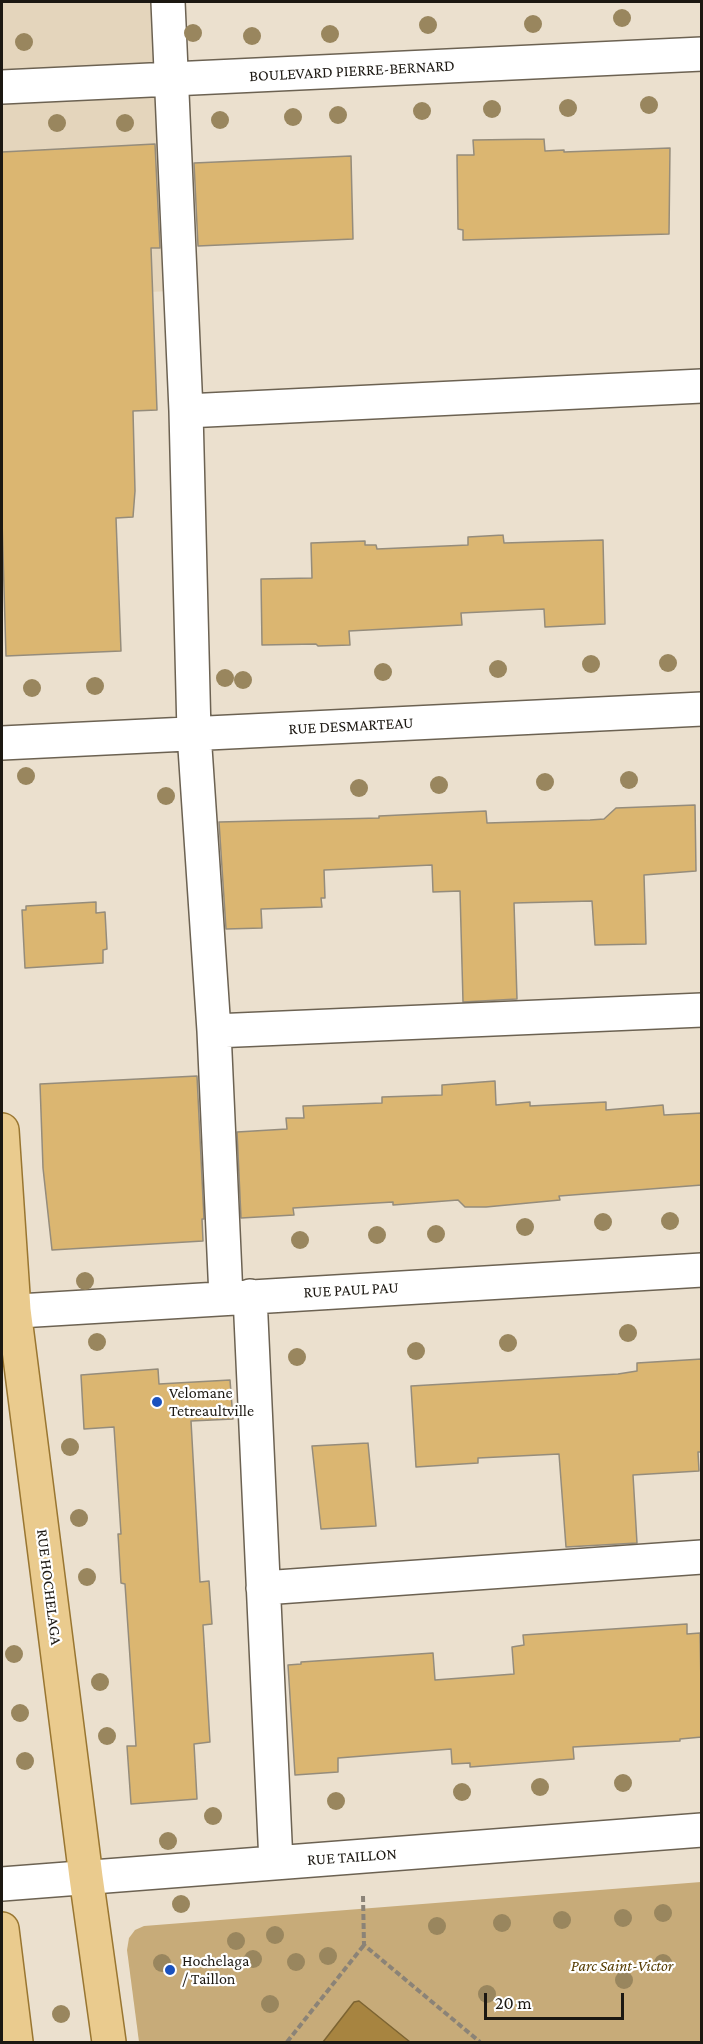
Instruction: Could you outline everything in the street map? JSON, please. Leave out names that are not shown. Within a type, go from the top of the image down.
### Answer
[{"type":"main road","name":"RUE HOCHELAGA","points":[[2,1130],[8,1311],[109,2043]]},
{"type":"main road","points":[[2,1929],[16,2043]]},
{"type":"street","points":[[168,2],[186,411],[194,733],[214,1031],[263,1588],[276,1863]]},
{"type":"street","name":"BOULEVARD PIERRE-BERNARD","points":[[2,87],[702,54]]},
{"type":"street","points":[[186,411],[702,386]]},
{"type":"street","name":"RUE DESMARTEAU","points":[[2,743],[702,709]]},
{"type":"street","points":[[214,1031],[702,1010]]},
{"type":"street","name":"RUE PAUL PAU","points":[[8,1311],[702,1270]]},
{"type":"street","points":[[263,1588],[702,1557]]},
{"type":"street","name":"RUE TAILLON","points":[[2,1884],[702,1830]]},
{"type":"path","points":[[288,2043],[364,1945],[363,1856]]},
{"type":"path","points":[[364,1945],[480,2043]]},
{"type":"shaded area","points":[[2,2],[170,2],[172,291],[2,298]]},
{"type":"shaded area","points":[[359,2001],[410,2042],[323,2042],[354,2002]]},
{"type":"green space","name":"Parc Saint-Victor","points":[[701,1882],[701,2042],[139,2042],[127,1950],[129,1938],[135,1930],[144,1926]]},
{"type":"building","points":[[544,139],[545,151],[670,148],[669,234],[463,240],[463,230],[458,229],[457,155],[474,155],[473,140]]},
{"type":"building","points":[[155,144],[160,248],[151,248],[157,410],[133,411],[135,491],[133,517],[116,518],[121,651],[6,656],[2,520],[2,152]]},
{"type":"building","points":[[351,156],[353,239],[198,246],[194,163]]},
{"type":"building","points":[[503,535],[504,543],[603,540],[605,624],[545,627],[544,609],[461,613],[462,625],[349,631],[350,645],[262,645],[261,579],[312,578],[311,543],[365,541],[365,545],[376,545],[377,549],[468,545],[468,537]]},
{"type":"building","points":[[695,805],[696,871],[644,875],[646,944],[595,945],[592,901],[514,903],[517,999],[463,1002],[460,891],[433,892],[432,865],[324,870],[325,898],[321,898],[322,907],[261,909],[262,928],[226,929],[219,822],[379,818],[379,816],[486,811],[487,823],[590,820],[604,819],[616,808]]},
{"type":"building","points":[[96,902],[96,913],[105,912],[107,949],[103,950],[103,963],[25,968],[22,910],[26,910],[26,906]]},
{"type":"building","points":[[197,1076],[203,1241],[52,1250],[43,1168],[40,1084]]},
{"type":"building","points":[[495,1081],[496,1105],[530,1102],[530,1106],[606,1102],[606,1110],[663,1105],[664,1115],[702,1113],[702,1185],[559,1196],[560,1200],[486,1207],[465,1207],[458,1200],[393,1205],[393,1202],[293,1208],[294,1215],[241,1218],[237,1132],[287,1129],[286,1118],[304,1118],[303,1106],[382,1103],[382,1097],[442,1095],[442,1085]]},
{"type":"building","points":[[702,1359],[702,1452],[698,1452],[699,1471],[633,1475],[637,1543],[566,1547],[559,1454],[478,1458],[478,1463],[416,1467],[411,1386],[618,1374],[637,1371],[637,1363]]},
{"type":"building","points":[[158,1369],[159,1384],[230,1380],[233,1419],[191,1421],[200,1582],[209,1581],[212,1624],[203,1625],[210,1742],[194,1744],[197,1799],[131,1804],[127,1746],[136,1746],[125,1584],[121,1583],[118,1534],[121,1534],[114,1427],[84,1429],[81,1375]]},
{"type":"building","points":[[368,1443],[376,1526],[321,1529],[312,1446]]},
{"type":"building","points":[[687,1624],[687,1634],[700,1633],[702,1737],[680,1739],[680,1741],[573,1747],[574,1759],[470,1767],[470,1763],[452,1764],[451,1749],[338,1758],[338,1772],[295,1775],[288,1665],[301,1664],[301,1662],[433,1653],[435,1680],[514,1674],[512,1647],[524,1645],[523,1635]]},
{"type":"place","name":"Velomane Tetreaultville","points":[[157,1402]]},
{"type":"place","name":"Hochelaga / Taillon","points":[[170,1970]]}]
